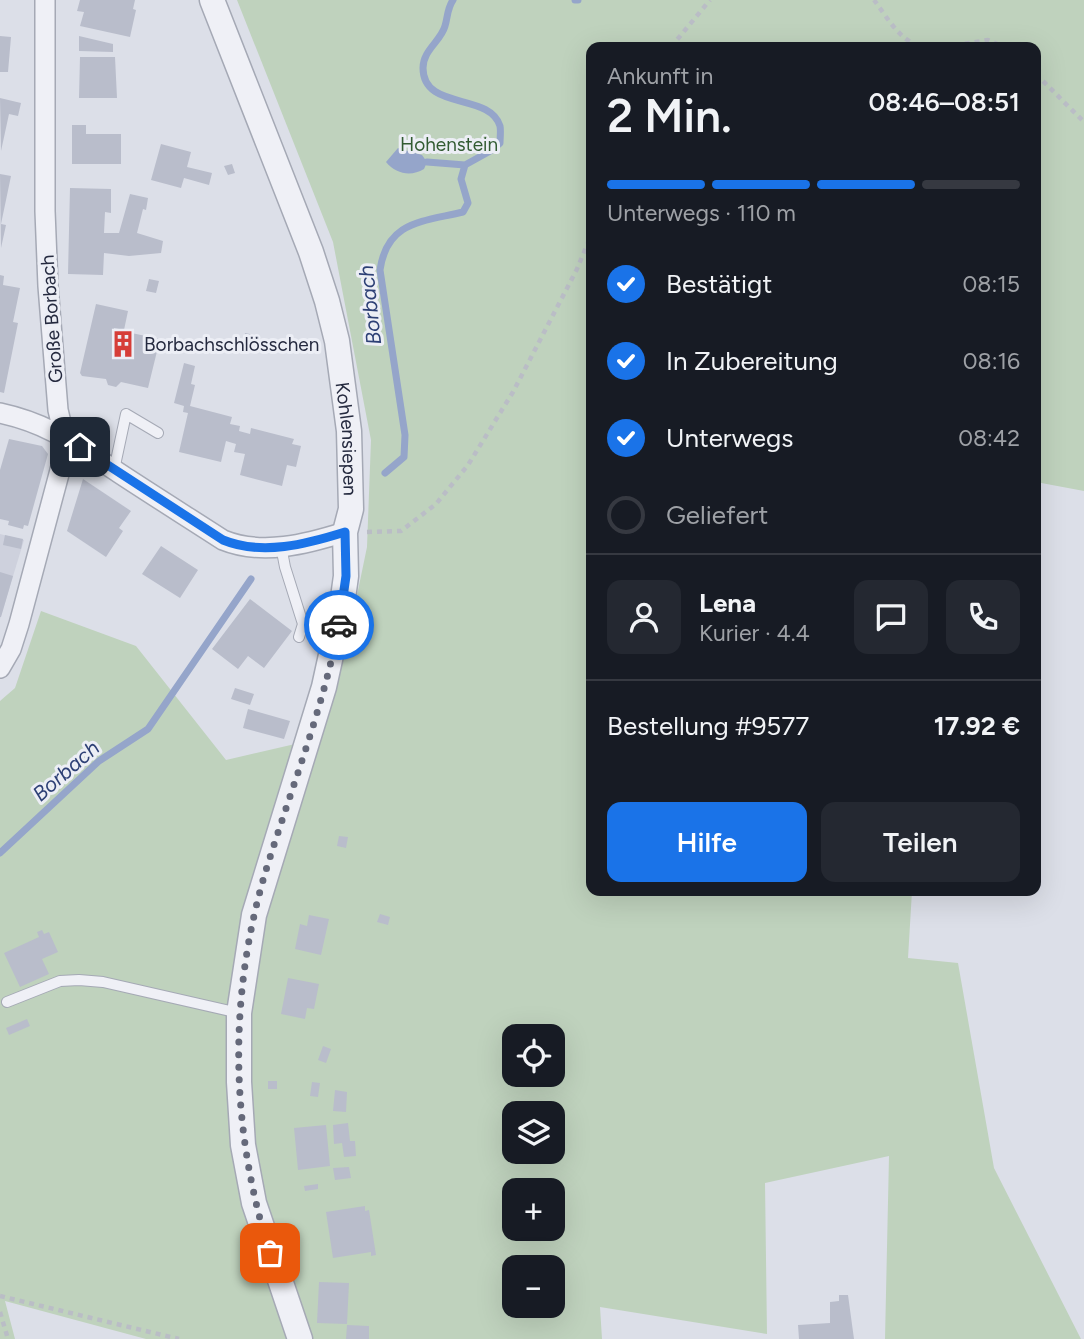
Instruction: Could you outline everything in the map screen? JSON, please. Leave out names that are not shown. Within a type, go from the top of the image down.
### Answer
[{"type":"street","name":"Große Borbach","points":[[0,668],[11,649],[64,459],[64,435],[58,410],[48,286],[45,0]]},
{"type":"street","name":"Kohlensiepen","points":[[212,0],[311,252],[337,341],[345,386],[352,470],[351,509],[345,532],[346,576],[337,633],[310,735],[254,915],[239,1013],[239,1082],[243,1144],[254,1203],[300,1339]]},
{"type":"street","points":[[0,413],[36,422],[64,435],[223,540],[250,547],[307,544],[345,532]]},
{"type":"lane","points":[[114,470],[126,414],[158,433]]},
{"type":"lane","points":[[281,545],[303,624],[299,637]]},
{"type":"lane","points":[[7,1002],[60,981],[79,979],[239,1013]]},
{"type":"path","points":[[675,42],[710,0]]},
{"type":"path","points":[[874,0],[898,31],[911,42]]},
{"type":"path","points":[[1041,79],[1084,122]]},
{"type":"path","points":[[345,532],[401,531],[436,504],[468,465],[513,392],[578,269],[586,248]]},
{"type":"path","points":[[0,1296],[178,1339]]},
{"type":"path","points":[[0,1312],[8,1339]]},
{"type":"shaded area","points":[[0,534],[24,540],[0,619]]},
{"type":"green space","name":"Hohenstein","points":[[237,0],[1084,0],[1084,491],[1041,483],[1041,42],[586,42],[586,896],[912,896],[908,958],[958,963],[994,1168],[1081,1339],[885,1339],[889,1156],[765,1183],[767,1334],[600,1307],[602,1339],[146,1339],[5,1301],[15,1339],[0,1339],[0,701],[15,688],[41,611],[136,646],[226,760],[321,738],[349,634],[367,547],[371,440],[333,242]]},
{"type":"water","points":[[398,148],[422,155],[427,162],[424,169],[409,173],[399,172],[390,166],[386,162]]},
{"type":"building","points":[[80,0],[135,0],[133,9],[136,10],[130,37],[80,26],[84,12],[77,11]]},
{"type":"building","points":[[0,36],[11,37],[8,72],[0,72]]},
{"type":"building","points":[[79,36],[113,44],[113,52],[79,51]]},
{"type":"building","points":[[80,57],[115,57],[117,98],[79,98]]},
{"type":"building","points":[[0,98],[21,103],[18,116],[9,114],[1,151]]},
{"type":"building","points":[[72,125],[86,125],[86,134],[121,134],[121,164],[72,164]]},
{"type":"building","points":[[161,144],[191,152],[187,167],[212,173],[209,185],[184,178],[181,188],[151,180]]},
{"type":"building","points":[[232,164],[235,173],[228,175],[224,166]]},
{"type":"building","points":[[0,174],[11,176],[1,224],[6,225],[1,248]]},
{"type":"building","points":[[70,188],[111,189],[111,213],[105,212],[104,233],[119,233],[130,194],[148,198],[137,233],[163,241],[161,253],[129,256],[104,253],[103,275],[68,274]]},
{"type":"building","points":[[0,275],[4,276],[3,285],[20,288],[13,322],[18,323],[4,393],[0,392]]},
{"type":"building","points":[[149,279],[159,281],[156,293],[146,291]]},
{"type":"building","name":"Borbachschlösschen","points":[[96,304],[128,311],[124,330],[114,328],[112,336],[118,336],[122,331],[160,339],[148,388],[121,382],[116,387],[108,385],[106,379],[82,376],[80,373]]},
{"type":"building","points":[[245,333],[259,336],[255,354],[242,351]]},
{"type":"building","points":[[184,363],[195,366],[191,384],[195,385],[190,406],[232,417],[230,424],[240,426],[239,431],[250,434],[251,428],[294,439],[292,444],[301,446],[296,467],[287,465],[282,486],[240,475],[245,454],[234,452],[236,444],[226,441],[221,462],[179,452],[188,413],[183,412],[184,406],[174,403]]},
{"type":"building","points":[[9,439],[42,446],[48,454],[28,526],[24,525],[23,529],[8,525],[9,521],[0,519],[0,470]]},
{"type":"building","points":[[83,479],[131,511],[119,528],[123,531],[106,557],[67,531]]},
{"type":"building","points":[[5,535],[23,539],[21,549],[3,545]]},
{"type":"building","points":[[161,546],[198,570],[180,598],[142,574]]},
{"type":"building","points":[[0,572],[13,576],[1,617],[0,617]]},
{"type":"building","points":[[250,599],[292,631],[264,668],[248,656],[238,669],[212,649]]},
{"type":"building","points":[[235,688],[254,694],[250,705],[231,699]]},
{"type":"building","points":[[248,709],[290,721],[284,739],[243,728]]},
{"type":"building","points":[[339,836],[348,837],[346,848],[337,846]]},
{"type":"building","points":[[380,914],[390,917],[388,925],[377,922]]},
{"type":"building","points":[[309,915],[329,919],[321,955],[295,949],[300,924],[307,926]]},
{"type":"building","points":[[42,930],[44,934],[49,932],[58,952],[42,959],[49,974],[20,987],[4,953],[39,937],[37,932]]},
{"type":"building","points":[[288,978],[319,984],[314,1009],[307,1008],[305,1019],[281,1014]]},
{"type":"building","points":[[27,1019],[30,1026],[9,1035],[6,1028]]},
{"type":"building","points":[[323,1046],[331,1049],[326,1063],[318,1060]]},
{"type":"building","points":[[268,1081],[277,1081],[277,1089],[268,1089]]},
{"type":"building","points":[[312,1082],[320,1083],[318,1097],[310,1096]]},
{"type":"building","points":[[335,1090],[347,1092],[346,1112],[333,1111]]},
{"type":"building","points":[[348,1123],[350,1141],[355,1141],[356,1156],[344,1157],[342,1143],[334,1144],[333,1125]]},
{"type":"building","points":[[326,1125],[330,1166],[298,1170],[294,1128]]},
{"type":"building","points":[[349,1167],[351,1178],[335,1180],[333,1168]]},
{"type":"building","points":[[318,1184],[318,1189],[305,1191],[304,1186]]},
{"type":"building","points":[[365,1206],[365,1211],[369,1210],[376,1255],[371,1256],[371,1252],[333,1258],[326,1212]]},
{"type":"building","points":[[319,1282],[349,1283],[347,1324],[317,1323]]},
{"type":"building","points":[[839,1295],[848,1295],[854,1339],[799,1339],[798,1325],[830,1323],[830,1302],[839,1301]]},
{"type":"building","points":[[347,1325],[369,1326],[369,1339],[346,1339]]},
{"type":"waterway","name":"Borbach","points":[[385,473],[404,457],[405,435],[380,270],[384,254],[390,242],[409,226],[463,212],[468,203],[461,179],[465,165],[500,143],[500,126],[494,116],[484,109],[445,96],[434,90],[426,81],[424,62],[443,31],[453,0]]},
{"type":"waterway","points":[[427,162],[465,165]]},
{"type":"waterway","name":"Borbach","points":[[0,853],[99,761],[148,729],[251,579]]},
{"type":"way so far","points":[[270,1253],[254,1203],[243,1144],[239,1082],[239,1013],[254,915],[310,735],[339,625]]},
{"type":"place","name":"Borbachschlösschen","points":[[123,344]]},
{"type":"route","points":[[80,447],[233,544],[258,547],[307,544],[345,532],[346,576],[339,625]]}]
